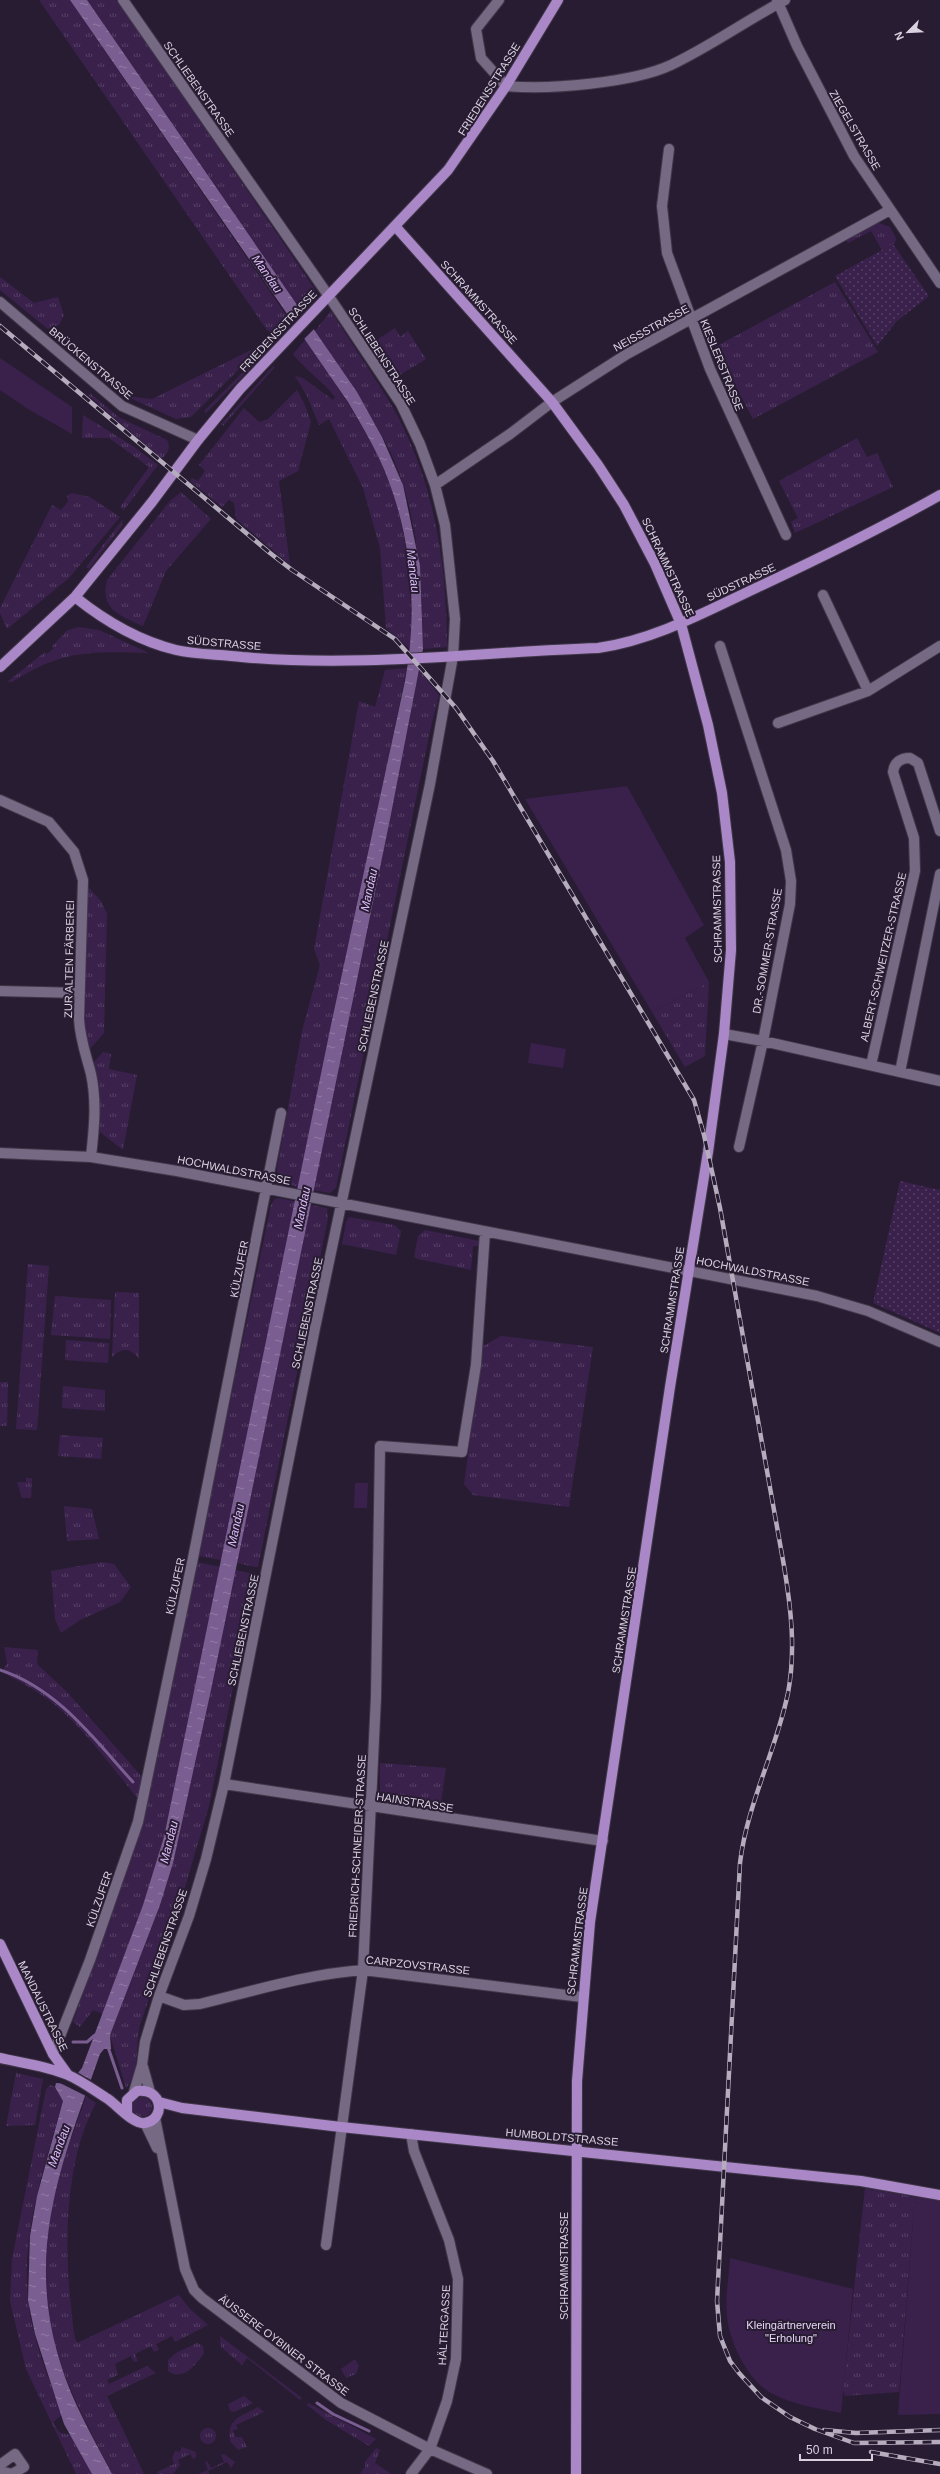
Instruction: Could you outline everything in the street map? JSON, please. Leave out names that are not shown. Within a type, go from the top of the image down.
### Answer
[{"type":"main road","name":"FRIEDENSSTRASSE","points":[[0,667],[75,598],[152,502],[198,440],[281,344],[395,226],[456,160],[506,86],[558,0]]},
{"type":"main road","name":"SCHRAMMSTRASSE","points":[[395,226],[552,402],[598,465],[624,505],[655,564],[682,624],[716,760],[730,862],[731,950],[724,1034],[708,1152],[590,1922],[582,1996],[577,2074],[575,2150],[576,2474]]},
{"type":"main road","name":"SÜDSTRASSE","points":[[75,598],[122,629],[177,651],[275,660],[385,661],[618,646],[682,624],[808,563],[940,495]]},
{"type":"main road","name":"MANDAUSTRASSE","points":[[0,1944],[53,2054],[56,2067],[127,2113]]},
{"type":"main road","points":[[0,2058],[56,2067]]},
{"type":"main road","points":[[109,2100],[131,2095],[142,2090],[150,2092],[158,2102],[156,2116],[145,2123],[133,2121],[127,2113],[126,2104],[131,2095]]},
{"type":"main road","name":"HUMBOLDTSTRASSE","points":[[158,2102],[182,2108],[341,2127],[575,2150],[861,2181],[940,2195]]},
{"type":"main road","name":"HUMBOLDTSTRASSE","points":[[156,2116],[182,2108]]},
{"type":"street","points":[[499,0],[476,29],[481,58],[506,86],[530,88],[638,77],[671,64],[780,1]]},
{"type":"street","name":"ZIEGELSTRASSE","points":[[780,1],[823,100],[854,156],[940,283]]},
{"type":"street","name":"SCHLIEBENSTRASSE","points":[[124,2],[325,299],[401,404],[420,444],[435,484],[445,525],[451,564],[455,619],[448,657],[430,784],[224,1784],[207,1854],[191,1910],[159,1996],[145,2042],[142,2065],[131,2095]]},
{"type":"street","name":"KIESLERSTRASSE","points":[[669,149],[662,206],[663,230],[667,253],[690,320],[734,427],[786,535]]},
{"type":"street","name":"NEISSSTRASSE","points":[[435,484],[510,434],[552,402],[627,354],[890,210]]},
{"type":"street","name":"BRÜCKENSTRASSE","points":[[0,302],[122,406],[198,440]]},
{"type":"street","points":[[823,595],[868,691]]},
{"type":"street","name":"DR.-SOMMER-STRASSE","points":[[720,646],[786,850],[791,881],[790,904],[763,1041],[739,1147]]},
{"type":"street","points":[[778,723],[868,691],[940,646]]},
{"type":"street","name":"ALBERT-SCHWEITZER-STRASSE","points":[[872,1065],[915,871],[914,838],[893,772],[895,765],[901,760],[913,759],[919,766],[940,831]]},
{"type":"street","name":"ZUR ALTEN FÄRBEREI","points":[[0,800],[48,822],[74,852],[83,880],[80,1034],[91,1074],[95,1104],[91,1158]]},
{"type":"street","points":[[900,1072],[940,874]]},
{"type":"street","points":[[0,990],[80,993]]},
{"type":"street","points":[[724,1034],[763,1041],[940,1081]]},
{"type":"street","name":"KÜLZUFER","points":[[53,2054],[90,1960],[138,1822],[267,1188],[281,1112]]},
{"type":"street","name":"HOCHWALDSTRASSE","points":[[0,1153],[91,1158],[177,1171],[485,1232],[689,1270],[852,1305],[940,1342]]},
{"type":"street","name":"FRIEDRICH-SCHNEIDER-STRASSE","points":[[326,2245],[363,1970],[376,1697],[380,1446],[462,1452],[476,1365],[485,1232]]},
{"type":"street","name":"HAINSTRASSE","points":[[224,1784],[603,1841]]},
{"type":"street","name":"CARPZOVSTRASSE","points":[[159,1996],[184,2005],[200,2004],[304,1978],[337,1972],[363,1970],[582,1996]]},
{"type":"street","name":"SCHLIEBENSTRASSE","points":[[142,2065],[150,2092]]},
{"type":"street","name":"ÄUSSERE OYBINER STRASSE","points":[[156,2116],[161,2157],[185,2269],[194,2290],[202,2298],[331,2396],[430,2449],[486,2474]]},
{"type":"street","name":"ÄUSSERE OYBINER STRASSE","points":[[145,2123],[161,2157]]},
{"type":"street","name":"HÄLTERGASSE","points":[[411,2134],[414,2151],[449,2240],[458,2279],[456,2359],[447,2401],[430,2449],[411,2474]]},
{"type":"street","points":[[0,2466],[14,2454],[24,2467],[12,2474],[0,2471]]},
{"type":"green space","points":[[39,0],[70,0],[288,318],[273,334],[267,330]]},
{"type":"green space","points":[[87,0],[117,0],[122,7],[316,291],[299,309]]},
{"type":"green space","points":[[876,222],[890,227],[896,238],[895,243],[882,250],[871,231],[848,243],[845,239]]},
{"type":"green space","points":[[893,244],[929,296],[897,321],[877,346],[835,276]]},
{"type":"green space","points":[[0,277],[34,303],[58,297],[64,315],[59,325],[48,329],[0,290]]},
{"type":"green space","points":[[835,282],[878,352],[753,419],[715,347]]},
{"type":"green space","points":[[331,311],[392,406],[418,463],[428,492],[441,554],[447,647],[423,649],[419,567],[411,513],[394,461],[382,436],[314,332]]},
{"type":"green space","points":[[395,328],[400,337],[408,331],[426,359],[395,378],[372,343]]},
{"type":"green space","points":[[305,340],[335,383],[371,442],[389,481],[402,528],[406,552],[409,576],[411,650],[386,628],[380,548],[363,488],[329,419],[319,425],[307,396],[295,376],[303,378],[333,400],[335,397],[325,385],[293,354]]},
{"type":"green space","points":[[251,350],[256,352],[191,417],[176,419],[126,396],[152,399]]},
{"type":"green space","points":[[261,354],[263,356],[206,413],[204,411]]},
{"type":"green space","points":[[0,358],[72,407],[72,434],[28,409],[0,390]]},
{"type":"green space","points":[[273,366],[275,367],[223,426],[221,424]]},
{"type":"green space","points":[[297,390],[305,405],[311,422],[298,471],[279,481],[290,565],[236,519],[234,503],[229,500],[222,507],[190,481],[192,478],[198,481],[205,471],[199,465],[244,408],[259,422],[268,419]]},
{"type":"green space","points":[[90,393],[120,418],[167,440],[169,445],[168,450],[162,459],[89,396]]},
{"type":"green space","points":[[83,415],[133,446],[158,465],[124,510],[120,507],[149,467],[109,438],[82,438]]},
{"type":"green space","points":[[857,438],[867,457],[877,453],[893,487],[795,533],[791,522],[798,518],[779,481]]},
{"type":"green space","points":[[181,492],[211,519],[166,571],[143,626],[120,615],[109,605],[105,590],[107,580],[170,501]]},
{"type":"green space","points":[[72,493],[90,497],[120,517],[69,578],[7,629],[0,613],[0,608],[52,505],[61,510],[68,502],[67,496]]},
{"type":"green space","points":[[123,519],[122,526],[89,569],[86,567]]},
{"type":"green space","points":[[79,627],[99,630],[149,653],[110,652],[62,658],[30,671],[12,682],[7,682],[45,652],[47,654],[54,648],[52,646],[68,630]]},
{"type":"green space","points":[[407,668],[299,1187],[284,1182],[279,1176],[277,1168],[302,1031],[320,965],[314,949],[359,701],[375,707],[385,670]]},
{"type":"green space","points":[[419,670],[439,695],[430,731],[336,1188],[330,1193],[313,1190]]},
{"type":"green space","points":[[627,786],[704,925],[685,938],[709,982],[652,1012],[525,799]]},
{"type":"green space","points":[[88,887],[101,901],[107,914],[104,1033],[89,1050],[85,1030]]},
{"type":"green space","points":[[709,982],[705,1056],[685,1067],[652,1012]]},
{"type":"green space","points":[[531,1043],[566,1049],[563,1068],[528,1063]]},
{"type":"green space","points":[[103,1052],[111,1054],[109,1069],[137,1075],[123,1150],[100,1132],[100,1090],[92,1064]]},
{"type":"green space","points":[[900,1181],[940,1190],[940,1333],[873,1303]]},
{"type":"green space","points":[[278,1198],[297,1202],[221,1560],[198,1556],[271,1205],[274,1200]]},
{"type":"green space","points":[[310,1205],[327,1208],[328,1218],[258,1567],[255,1567],[237,1563]]},
{"type":"green space","points":[[349,1217],[394,1225],[401,1231],[396,1255],[342,1244],[346,1222]]},
{"type":"green space","points":[[425,1230],[479,1241],[479,1246],[473,1246],[471,1270],[414,1257],[418,1236]]},
{"type":"green space","points":[[28,1264],[49,1266],[37,1430],[16,1429]]},
{"type":"green space","points":[[115,1292],[139,1293],[139,1359],[136,1355],[126,1350],[119,1352],[112,1357]]},
{"type":"green space","points":[[55,1296],[111,1300],[110,1339],[51,1335]]},
{"type":"green space","points":[[501,1336],[593,1347],[569,1507],[473,1495],[464,1484],[483,1346]]},
{"type":"green space","points":[[66,1340],[109,1343],[108,1363],[65,1360]]},
{"type":"green space","points":[[0,1382],[8,1382],[7,1426],[0,1426]]},
{"type":"green space","points":[[63,1386],[105,1390],[105,1411],[62,1408]]},
{"type":"green space","points":[[60,1435],[103,1438],[101,1459],[58,1456]]},
{"type":"green space","points":[[26,1478],[32,1478],[31,1498],[22,1498],[17,1482],[26,1482]]},
{"type":"green space","points":[[355,1483],[368,1483],[367,1508],[354,1508]]},
{"type":"green space","points":[[64,1506],[92,1509],[99,1539],[67,1541]]},
{"type":"green space","points":[[102,1562],[114,1564],[131,1587],[120,1602],[80,1620],[61,1633],[55,1619],[51,1571]]},
{"type":"green space","points":[[197,1562],[220,1567],[164,1837],[143,1905],[103,2014],[93,2010],[80,2027],[73,2022],[142,1824]]},
{"type":"green space","points":[[235,1570],[256,1574],[209,1806],[172,1931],[140,2025],[135,2067],[130,2082],[126,2088],[110,2035],[160,1905],[173,1863]]},
{"type":"green space","points":[[4,1647],[38,1650],[37,1664],[68,1693],[142,1777],[138,1799],[98,1750],[66,1715],[42,1695],[2,1672],[7,1663]]},
{"type":"green space","points":[[380,1763],[446,1768],[440,1810],[380,1800]]},
{"type":"green space","points":[[16,2073],[43,2079],[35,2125],[6,2126]]},
{"type":"green space","points":[[50,2085],[55,2087],[63,2101],[42,2174],[31,2224],[27,2275],[28,2300],[33,2328],[45,2370],[61,2410],[62,2415],[53,2422],[60,2432],[72,2434],[92,2474],[76,2474],[26,2369],[10,2301],[12,2259],[46,2089]]},
{"type":"green space","points":[[86,2096],[96,2103],[86,2125],[78,2150],[69,2203],[68,2230],[69,2283],[73,2330],[77,2343],[179,2295],[189,2308],[208,2325],[175,2342],[172,2336],[156,2344],[159,2350],[154,2352],[151,2346],[135,2354],[138,2361],[134,2362],[131,2356],[115,2364],[118,2375],[107,2380],[109,2384],[147,2366],[156,2373],[107,2396],[144,2474],[112,2474],[67,2381],[54,2341],[48,2315],[46,2262],[52,2208],[57,2182]]},
{"type":"green space","points":[[142,2097],[149,2100],[152,2107],[149,2114],[142,2117],[135,2114],[132,2107],[135,2100]]},
{"type":"green space","points":[[865,2188],[915,2197],[899,2392],[845,2396],[843,2390]]},
{"type":"green space","points":[[915,2197],[940,2201],[940,2414],[898,2415]]},
{"type":"green space","name":"Kleingärtnerverein \"Erholung\"","points":[[730,2258],[853,2289],[841,2413],[805,2406],[779,2397],[763,2387],[747,2370],[731,2337],[727,2316],[726,2301]]},
{"type":"green space","points":[[220,2336],[302,2398],[300,2400],[247,2358],[242,2365],[221,2347]]},
{"type":"green space","points":[[197,2343],[203,2346],[204,2353],[189,2370],[179,2374],[174,2374],[168,2371],[168,2360],[176,2353]]},
{"type":"green space","points":[[355,2359],[359,2366],[356,2374],[346,2378],[341,2369]]},
{"type":"green space","points":[[244,2396],[253,2403],[234,2412],[230,2411],[228,2404]]},
{"type":"green space","points":[[308,2403],[376,2439],[369,2446],[326,2420],[307,2405]]},
{"type":"green space","points":[[258,2407],[264,2412],[236,2425],[238,2429],[233,2430],[235,2437],[242,2437],[247,2447],[238,2450],[230,2441],[230,2433],[233,2422]]},
{"type":"green space","points":[[205,2428],[211,2428],[216,2433],[214,2442],[211,2444],[205,2444],[200,2439],[200,2433]]},
{"type":"green space","points":[[182,2447],[196,2452],[196,2457],[193,2459],[190,2454],[178,2460],[180,2465],[173,2474],[158,2474],[157,2472],[174,2464],[172,2458],[175,2451],[180,2452]]},
{"type":"green space","points":[[376,2448],[380,2450],[375,2463],[391,2474],[360,2474],[365,2467],[365,2462]]},
{"type":"green space","points":[[224,2454],[235,2462],[231,2468],[227,2462],[208,2471],[209,2474],[198,2474],[208,2470],[205,2462],[207,2461],[211,2468],[224,2462],[221,2455]]},
{"type":"water","name":"Mandau","points":[[70,0],[87,0],[357,392],[382,437],[403,485],[420,566],[423,649],[390,819],[211,1690],[173,1863],[160,1905],[110,2035],[111,2049],[104,2049],[100,2054],[61,2170],[52,2207],[47,2245],[46,2283],[50,2323],[61,2365],[71,2393],[112,2474],[92,2474],[64,2424],[35,2334],[28,2300],[30,2236],[37,2196],[63,2101],[55,2087],[56,2083],[69,2084],[82,2068],[143,1905],[164,1837],[331,1025],[405,681],[411,625],[411,596],[405,539],[399,511],[379,458],[348,402]]},
{"type":"pier","points":[[300,306],[314,329],[303,340],[287,320]]},
{"type":"pier","points":[[77,2072],[93,2081],[88,2097],[56,2081],[68,2082]]},
{"type":"waterway","points":[[0,1670],[40,1689],[57,1702],[74,1717],[133,1782]]},
{"type":"waterway","points":[[73,2042],[87,2042],[95,2035]]},
{"type":"waterway","points":[[108,2047],[122,2088]]},
{"type":"waterway","points":[[317,2403],[333,2414],[369,2431]]},
{"type":"railway","points":[[0,326],[270,553],[292,570],[395,639],[456,708],[493,761],[694,1100],[704,1135],[720,1208],[784,1566],[792,1629],[792,1661],[788,1693],[783,1715],[749,1820],[740,1863],[717,2301],[720,2336],[730,2361],[739,2373],[761,2397],[790,2417],[815,2429],[854,2443],[940,2442]]},
{"type":"railway","points":[[824,2430],[856,2433],[940,2430]]},
{"type":"railway","points":[[871,2452],[940,2464]]}]
